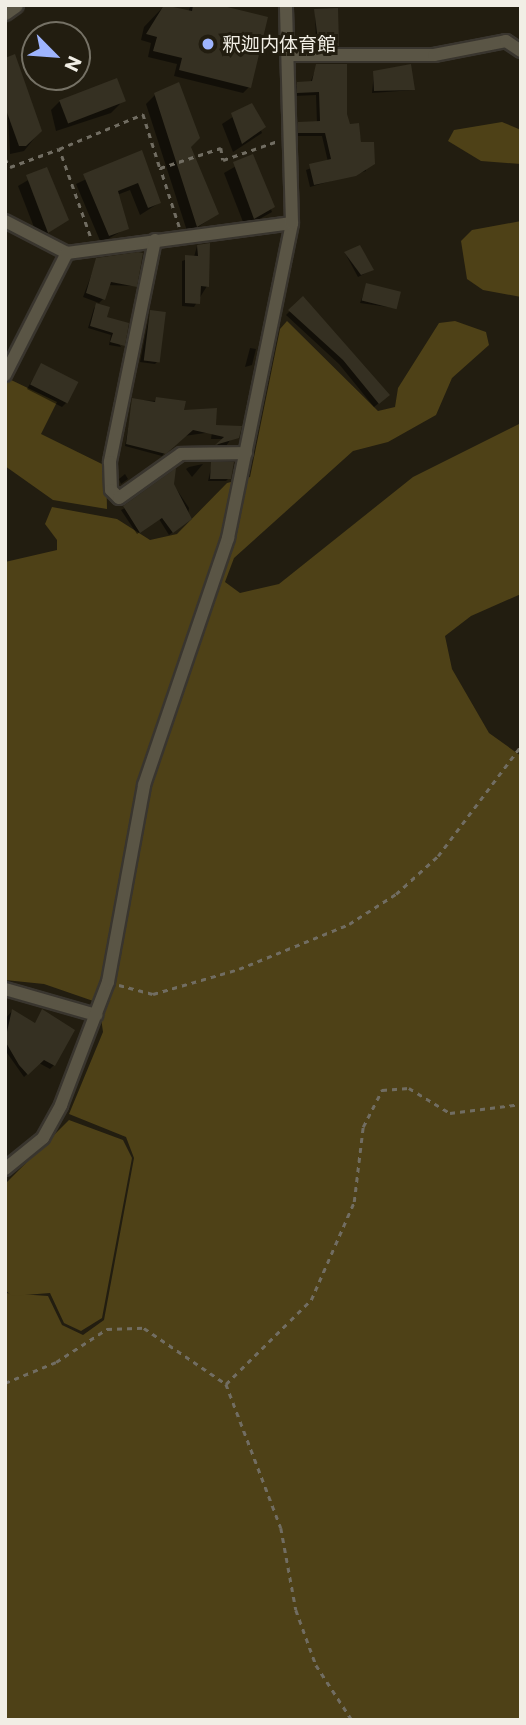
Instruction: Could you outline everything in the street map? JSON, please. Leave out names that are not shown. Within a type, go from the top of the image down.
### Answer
[{"type":"street","points":[[5,12],[15,5]]},
{"type":"street","points":[[5,1169],[43,1138],[108,982],[144,785],[228,538],[292,223],[288,137],[289,55],[284,6]]},
{"type":"street","points":[[289,55],[434,55],[506,41],[521,51]]},
{"type":"street","points":[[5,221],[67,253],[292,223]]},
{"type":"street","points":[[155,240],[110,462],[111,490],[119,498],[181,454],[246,453]]},
{"type":"street","points":[[5,375],[67,253]]},
{"type":"street","points":[[5,989],[96,1015]]},
{"type":"path","points":[[5,158],[9,167],[143,114],[182,237]]},
{"type":"path","points":[[160,168],[221,148],[223,160],[288,137]]},
{"type":"path","points":[[59,149],[90,236]]},
{"type":"path","points":[[108,982],[153,994],[239,969],[349,924],[396,894],[438,856],[521,746]]},
{"type":"path","points":[[226,1384],[311,1300],[354,1202],[363,1127],[382,1090],[409,1088],[450,1112],[521,1104]]},
{"type":"path","points":[[5,1383],[56,1362],[107,1329],[144,1328],[226,1384],[281,1528],[296,1610],[316,1665],[352,1720]]},
{"type":"shaded area","points":[[502,122],[521,130],[521,164],[481,161],[448,141],[454,130]]},
{"type":"shaded area","points":[[521,221],[521,297],[483,290],[467,279],[461,241],[472,230]]},
{"type":"shaded area","points":[[287,321],[378,411],[395,407],[398,388],[439,323],[455,321],[486,332],[489,345],[452,378],[436,415],[388,442],[353,451],[234,558],[225,582],[240,593],[279,584],[413,477],[521,423],[521,594],[471,616],[445,636],[452,669],[489,733],[521,756],[521,1720],[5,1720],[5,1293],[48,1296],[62,1325],[83,1335],[104,1320],[134,1158],[126,1137],[69,1114],[103,1032],[99,1003],[44,984],[5,980],[5,562],[57,550],[57,540],[45,524],[52,507],[117,519],[150,540],[177,534],[227,483],[250,477],[280,329]]},
{"type":"shaded area","points":[[7,378],[57,402],[41,434],[106,466],[107,509],[53,500],[5,466]]},
{"type":"shaded area","points":[[69,1120],[123,1140],[132,1158],[102,1318],[81,1331],[64,1323],[50,1293],[12,1296],[5,1290],[5,1184]]},
{"type":"building","name":"釈迦内体育館","points":[[164,5],[192,11],[193,5],[219,5],[268,17],[251,88],[179,70],[182,58],[153,51],[157,37],[146,34]]},
{"type":"building","points":[[338,8],[339,46],[325,46],[318,40],[314,9]]},
{"type":"building","points":[[15,54],[21,71],[21,91],[28,91],[42,131],[26,146],[19,146],[5,107],[5,58]]},
{"type":"building","points":[[316,64],[347,64],[347,114],[350,124],[359,123],[361,142],[374,142],[375,164],[356,176],[314,185],[309,164],[331,159],[325,133],[298,133],[298,122],[320,121],[319,92],[297,93],[297,82],[312,81]]},
{"type":"building","points":[[411,64],[415,90],[374,91],[373,71]]},
{"type":"building","points":[[117,78],[126,101],[68,124],[59,100],[83,91],[91,91],[91,88]]},
{"type":"building","points":[[179,82],[200,138],[191,147],[219,214],[197,227],[154,93]]},
{"type":"building","points":[[252,103],[266,127],[242,144],[231,113]]},
{"type":"building","points":[[142,150],[161,203],[148,208],[138,183],[118,191],[129,229],[109,236],[83,174]]},
{"type":"building","points":[[253,154],[275,207],[254,219],[233,162]]},
{"type":"building","points":[[47,167],[69,220],[48,233],[26,175]]},
{"type":"building","points":[[210,243],[209,287],[201,286],[200,304],[185,303],[185,255],[198,256],[197,245]]},
{"type":"building","points":[[360,245],[374,270],[361,275],[344,252]]},
{"type":"building","points":[[143,253],[137,287],[111,282],[105,300],[86,293],[96,258]]},
{"type":"building","points":[[366,283],[401,292],[397,309],[362,300]]},
{"type":"building","points":[[303,296],[390,395],[379,404],[343,360],[288,310]]},
{"type":"building","points":[[96,303],[110,307],[107,317],[129,323],[125,346],[110,342],[113,333],[90,326]]},
{"type":"building","points":[[150,310],[166,312],[160,363],[144,361]]},
{"type":"building","points":[[41,363],[78,382],[68,403],[30,384]]},
{"type":"building","points":[[156,397],[186,401],[184,410],[217,408],[216,425],[242,426],[239,438],[215,445],[224,437],[193,430],[166,454],[126,444],[132,398],[155,402]]},
{"type":"building","points":[[211,462],[234,462],[231,479],[210,479]]},
{"type":"building","points":[[176,468],[174,484],[192,519],[173,533],[162,518],[140,533],[123,506]]},
{"type":"building","points":[[12,1009],[35,1023],[42,1009],[75,1030],[55,1066],[44,1060],[28,1075],[19,1065],[5,1041]]},
{"type":"place","name":"釈迦内体育館","points":[[208,44]]}]
